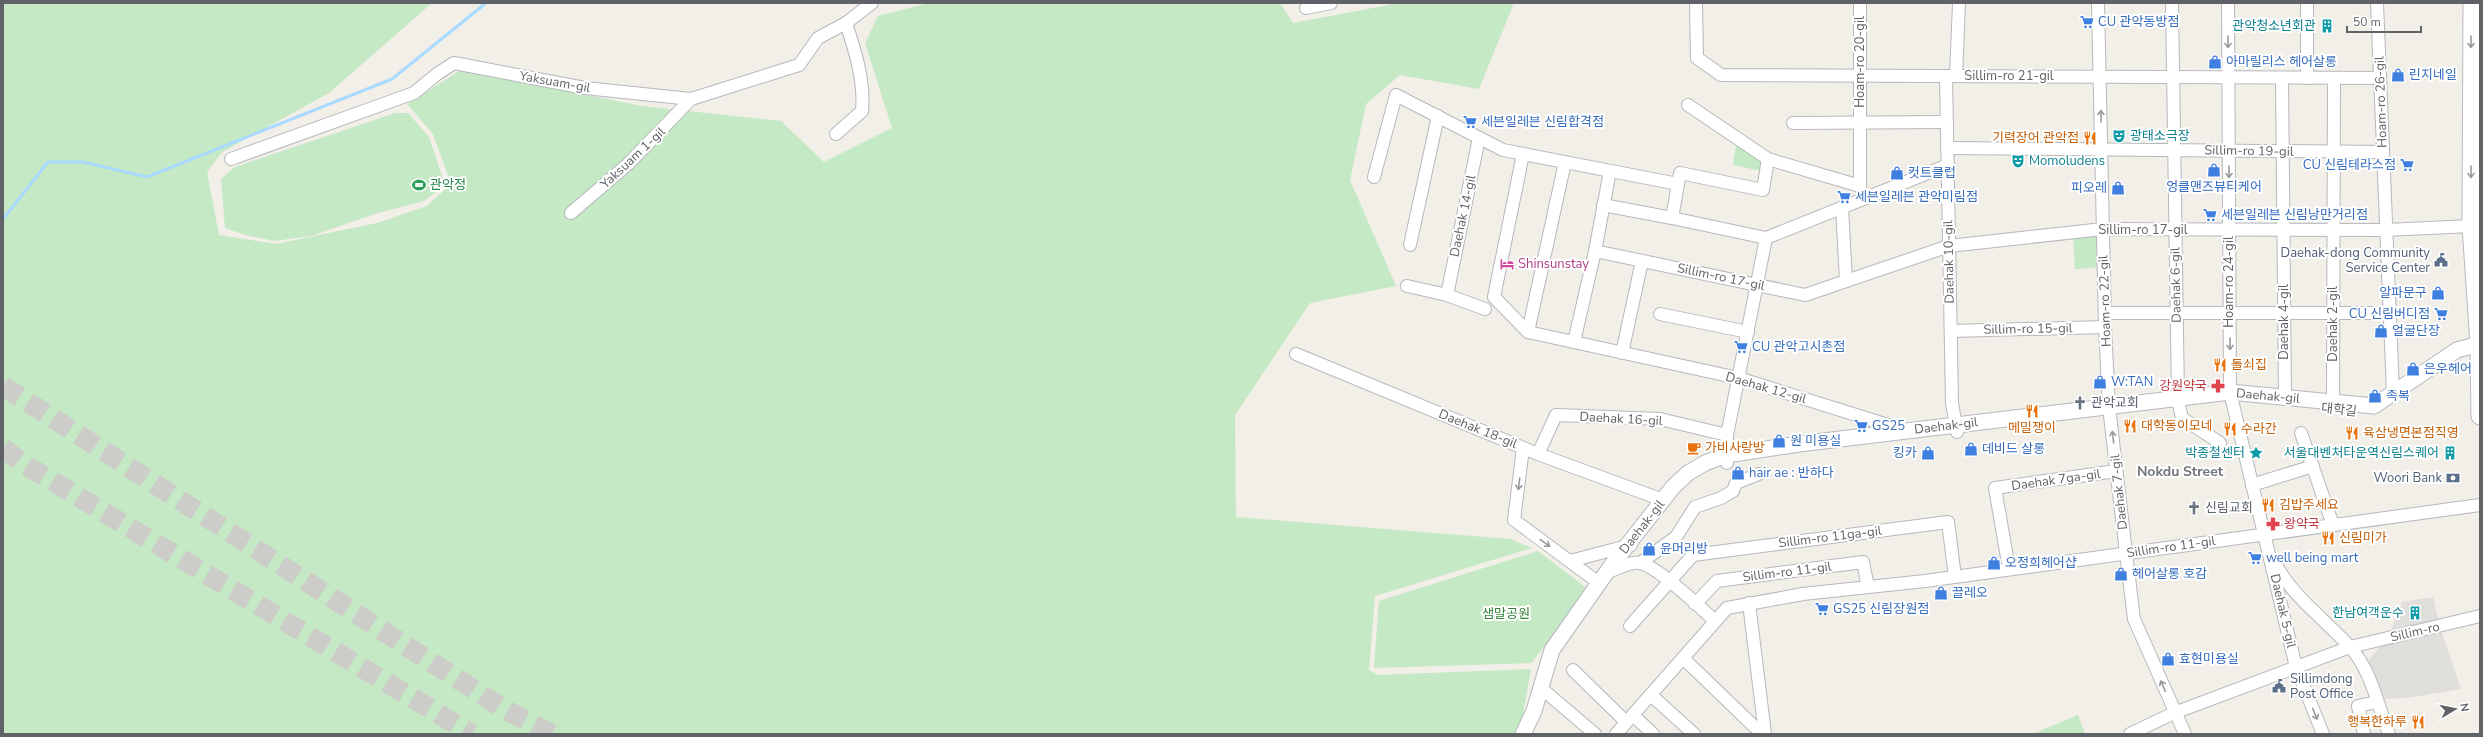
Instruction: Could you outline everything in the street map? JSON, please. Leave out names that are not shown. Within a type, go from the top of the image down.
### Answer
[{"type":"main road","points":[[2472,3],[2480,416]]},
{"type":"street","name":"Yaksuam-gil","points":[[231,160],[414,94],[436,74],[454,63],[585,88],[691,99],[799,65],[818,38],[846,23],[872,3]]},
{"type":"street","points":[[1306,8],[1331,3]]},
{"type":"street","name":"Sillim-ro 21-gil","points":[[1696,3],[1697,58],[1721,75],[2380,78]]},
{"type":"street","name":"Hoam-ro 20-gil","points":[[1860,3],[1860,200]]},
{"type":"street","name":"Daehak 10-gil","points":[[1957,429],[1952,403],[1947,122],[1959,3]]},
{"type":"street","name":"Hoam-ro 22-gil","points":[[2098,3],[2104,313],[2110,410]]},
{"type":"street","name":"Daehak 6-gil","points":[[2172,3],[2178,402]]},
{"type":"street","name":"Hoam-ro 24-gil","points":[[2228,3],[2229,313],[2231,395]]},
{"type":"street","points":[[2307,3],[2307,78]]},
{"type":"street","name":"Hoam-ro 26-gil","points":[[2378,3],[2393,393]]},
{"type":"street","points":[[836,134],[862,110],[863,97],[856,54],[846,23]]},
{"type":"street","name":"Daehak 4-gil","points":[[2282,78],[2285,397]]},
{"type":"street","name":"Daehak 2-gil","points":[[2333,402],[2334,78]]},
{"type":"street","points":[[1374,177],[1396,95],[1503,150],[1678,184]]},
{"type":"street","name":"Yaksuam 1-gil","points":[[571,213],[628,164],[691,99]]},
{"type":"street","points":[[1688,105],[1768,159],[1860,186]]},
{"type":"street","points":[[1410,245],[1438,116]]},
{"type":"street","points":[[1860,122],[1947,122]]},
{"type":"street","name":"Hoam-ro 20-gil","points":[[1793,123],[1860,122]]},
{"type":"street","name":"Daehak 14-gil","points":[[1447,294],[1479,138]]},
{"type":"street","name":"Sillim-ro 19-gil","points":[[1947,148],[2383,152]]},
{"type":"street","points":[[1522,154],[1494,297],[1528,332]]},
{"type":"street","points":[[1672,218],[1680,173],[1763,190],[1768,159]]},
{"type":"street","points":[[1528,332],[1565,162]]},
{"type":"street","points":[[1604,205],[1766,238],[1948,165]]},
{"type":"street","points":[[1574,342],[1595,251],[1610,171]]},
{"type":"street","points":[[1842,207],[1846,281]]},
{"type":"street","name":"Sillim-ro 17-gil","points":[[1595,251],[1806,294],[1949,246],[2103,229],[2386,230],[2476,226]]},
{"type":"street","points":[[1726,459],[1727,436],[1766,238]]},
{"type":"street","points":[[1622,353],[1642,261]]},
{"type":"street","points":[[1407,286],[1447,294],[1485,309]]},
{"type":"street","points":[[2104,313],[2390,313]]},
{"type":"street","points":[[1660,314],[1748,332]]},
{"type":"street","name":"Sillim-ro 15-gil","points":[[1951,331],[2105,327]]},
{"type":"street","name":"Daehak 12-gil","points":[[1528,332],[1738,378],[1907,431]]},
{"type":"street","name":"Daehak-gil","points":[[1523,734],[1543,691],[1552,650],[1608,574],[1632,545],[1663,500],[1688,473],[1726,459],[1907,431],[1957,429],[2231,395],[2285,397],[2374,406],[2456,350],[2479,349]]},
{"type":"street","name":"대학길","points":[[2231,395],[2376,413],[2459,358],[2473,355],[2479,349]]},
{"type":"street","name":"Daehak 18-gil","points":[[1296,354],[1538,454],[1663,500]]},
{"type":"street","name":"Daehak 5-gil","points":[[2231,395],[2296,667],[2323,734]]},
{"type":"street","points":[[2178,402],[2182,418],[2220,443]]},
{"type":"street","name":"Daehak 7-gil","points":[[2110,410],[2134,619],[2174,713],[2185,734]]},
{"type":"street","name":"Daehak 16-gil","points":[[1538,454],[1556,415],[1660,419],[1727,436]]},
{"type":"street","points":[[1570,561],[1632,545],[1677,492],[1690,480],[1726,459],[1957,429]]},
{"type":"street","points":[[2301,433],[2333,525]]},
{"type":"street","points":[[1523,448],[1514,520],[1570,561],[1608,574]]},
{"type":"street","points":[[2252,485],[2313,466]]},
{"type":"street","name":"Daehak 7ga-gil","points":[[2009,569],[1995,488],[2116,471]]},
{"type":"street","points":[[1532,734],[1543,691],[1559,656],[1608,574],[1626,564],[1640,563],[1676,537],[1695,508],[1721,498],[1733,491],[1736,483],[1759,474]]},
{"type":"street","name":"Sillim-ro 11-gil","points":[[1616,734],[1727,608],[1749,603],[1955,577],[2480,505]]},
{"type":"street","name":"Sillim-ro 11ga-gil","points":[[1670,582],[1693,555],[1948,522],[1955,577]]},
{"type":"street","points":[[2264,534],[2275,563],[2294,591],[2350,648],[2366,673],[2389,734]]},
{"type":"street","name":"Sillim-ro 11-gil","points":[[1695,604],[1717,581],[1863,562],[1868,587]]},
{"type":"street","points":[[1640,563],[1670,582],[1715,621]]},
{"type":"street","points":[[1630,626],[1670,582]]},
{"type":"street","name":"Sillim-ro 11-gil","points":[[1749,603],[1763,734]]},
{"type":"street","name":"Sillim-ro","points":[[2296,667],[2350,648],[2480,616]]},
{"type":"street","name":"Sillim-ro 11-gil","points":[[1683,658],[1763,734]]},
{"type":"street","points":[[2130,734],[2174,713],[2296,667]]},
{"type":"street","points":[[1573,670],[1630,719],[1653,734]]},
{"type":"street","points":[[1543,691],[1595,734]]},
{"type":"street","points":[[1651,695],[1694,734]]},
{"type":"street","points":[[2364,734],[2358,706],[2377,702]]},
{"type":"shaded area","points":[[2433,597],[2441,630],[2461,689],[2407,698],[2383,699],[2369,660],[2389,635],[2402,602]]},
{"type":"green space","points":[[3,3],[432,3],[329,93],[222,152],[207,172],[219,235],[276,244],[377,223],[427,206],[451,184],[433,134],[407,104],[461,70],[642,106],[781,121],[824,162],[892,128],[865,43],[878,16],[929,3],[1280,3],[1293,23],[1399,3],[1514,3],[1479,89],[1400,75],[1366,104],[1350,180],[1396,286],[1310,303],[1235,415],[1236,517],[1510,539],[1532,548],[1375,596],[1369,670],[1378,675],[1531,669],[1521,725],[1514,734],[3,734]]},
{"type":"green space","points":[[395,113],[408,113],[429,137],[445,185],[424,201],[375,214],[311,236],[274,241],[245,235],[225,228],[221,179],[235,167]]},
{"type":"green space","points":[[1737,138],[1768,159],[1766,172],[1733,165]]},
{"type":"green space","points":[[2101,232],[2103,267],[2075,269],[2073,234]]},
{"type":"green space","name":"샘말공원","points":[[1538,551],[1589,590],[1531,663],[1374,668],[1379,601]]},
{"type":"green space","points":[[2078,715],[2085,734],[2033,734]]},
{"type":"waterway","points":[[3,219],[48,162],[83,162],[147,177],[392,79],[486,3]]},
{"type":"tunnel","points":[[3,386],[504,709],[552,734]]},
{"type":"tunnel","points":[[3,448],[24,464],[472,734]]},
{"type":"place","name":"CU 관악동방점","points":[[2087,22]]},
{"type":"place","name":"관악청소년회관","points":[[2327,26]]},
{"type":"place","name":"아마릴리스 헤어살롱","points":[[2215,62]]},
{"type":"place","name":"린지네일","points":[[2398,75]]},
{"type":"place","name":"세븐일레븐 신림합격점","points":[[1470,122]]},
{"type":"place","name":"광태소극장","points":[[2119,136]]},
{"type":"place","name":"기력장어 관악점","points":[[2090,138]]},
{"type":"place","name":"Momoludens","points":[[2018,161]]},
{"type":"place","name":"CU 신림테라스점","points":[[2407,165]]},
{"type":"place","name":"엉클맨즈뷰티케어","points":[[2214,170]]},
{"type":"place","name":"컷트클럽","points":[[1897,173]]},
{"type":"place","name":"관악정","points":[[419,185]]},
{"type":"place","name":"피오레","points":[[2118,188]]},
{"type":"place","name":"세븐일레븐 관악미림점","points":[[1844,197]]},
{"type":"place","name":"세븐일레븐 신림낭만거리점","points":[[2210,215]]},
{"type":"place","name":"Daehak-dong Community Service Center","points":[[2441,260]]},
{"type":"place","name":"Shinsunstay","points":[[1507,264]]},
{"type":"place","name":"알파문구","points":[[2438,293]]},
{"type":"place","name":"CU 신림버디점","points":[[2441,314]]},
{"type":"place","name":"얼굴단장","points":[[2381,331]]},
{"type":"place","name":"CU 관악고시촌점","points":[[1741,347]]},
{"type":"place","name":"돌쇠집","points":[[2220,365]]},
{"type":"place","name":"은우헤어","points":[[2413,369]]},
{"type":"place","name":"W:TAN","points":[[2100,382]]},
{"type":"place","name":"강원약국","points":[[2218,386]]},
{"type":"place","name":"족복","points":[[2375,396]]},
{"type":"place","name":"관악교회","points":[[2080,403]]},
{"type":"place","name":"메밀쟁이","points":[[2032,411]]},
{"type":"place","name":"GS25","points":[[1861,426]]},
{"type":"place","name":"대학동이모네","points":[[2130,426]]},
{"type":"place","name":"수라간","points":[[2230,429]]},
{"type":"place","name":"육삼냉면본점직영","points":[[2352,433]]},
{"type":"place","name":"원 미용실","points":[[1779,441]]},
{"type":"place","name":"가비사랑방","points":[[1694,448]]},
{"type":"place","name":"데비드 살롱","points":[[1971,449]]},
{"type":"place","name":"킹카","points":[[1928,453]]},
{"type":"place","name":"박종철센터","points":[[2256,453]]},
{"type":"place","name":"서울대벤처타운역신림스퀘어","points":[[2450,453]]},
{"type":"place","name":"hair ae : 반하다","points":[[1738,473]]},
{"type":"place","name":"Woori Bank","points":[[2453,478]]},
{"type":"place","name":"김밥주세요","points":[[2268,505]]},
{"type":"place","name":"신림교회","points":[[2194,508]]},
{"type":"place","name":"왕약국","points":[[2273,524]]},
{"type":"place","name":"신림미가","points":[[2328,538]]},
{"type":"place","name":"윤머리방","points":[[1649,549]]},
{"type":"place","name":"well being mart","points":[[2255,558]]},
{"type":"place","name":"오정희헤어샵","points":[[1994,563]]},
{"type":"place","name":"헤어살롱 호감","points":[[2121,574]]},
{"type":"place","name":"끌레오","points":[[1941,593]]},
{"type":"place","name":"GS25 신림장원점","points":[[1822,609]]},
{"type":"place","name":"한남여객운수","points":[[2415,613]]},
{"type":"place","name":"효현미용실","points":[[2168,659]]},
{"type":"place","name":"Sillimdong Post Office","points":[[2279,686]]},
{"type":"place","name":"행복한하루","points":[[2418,722]]},
{"type":"district","name":"Nokdu Street","points":[[2180,471]]}]
